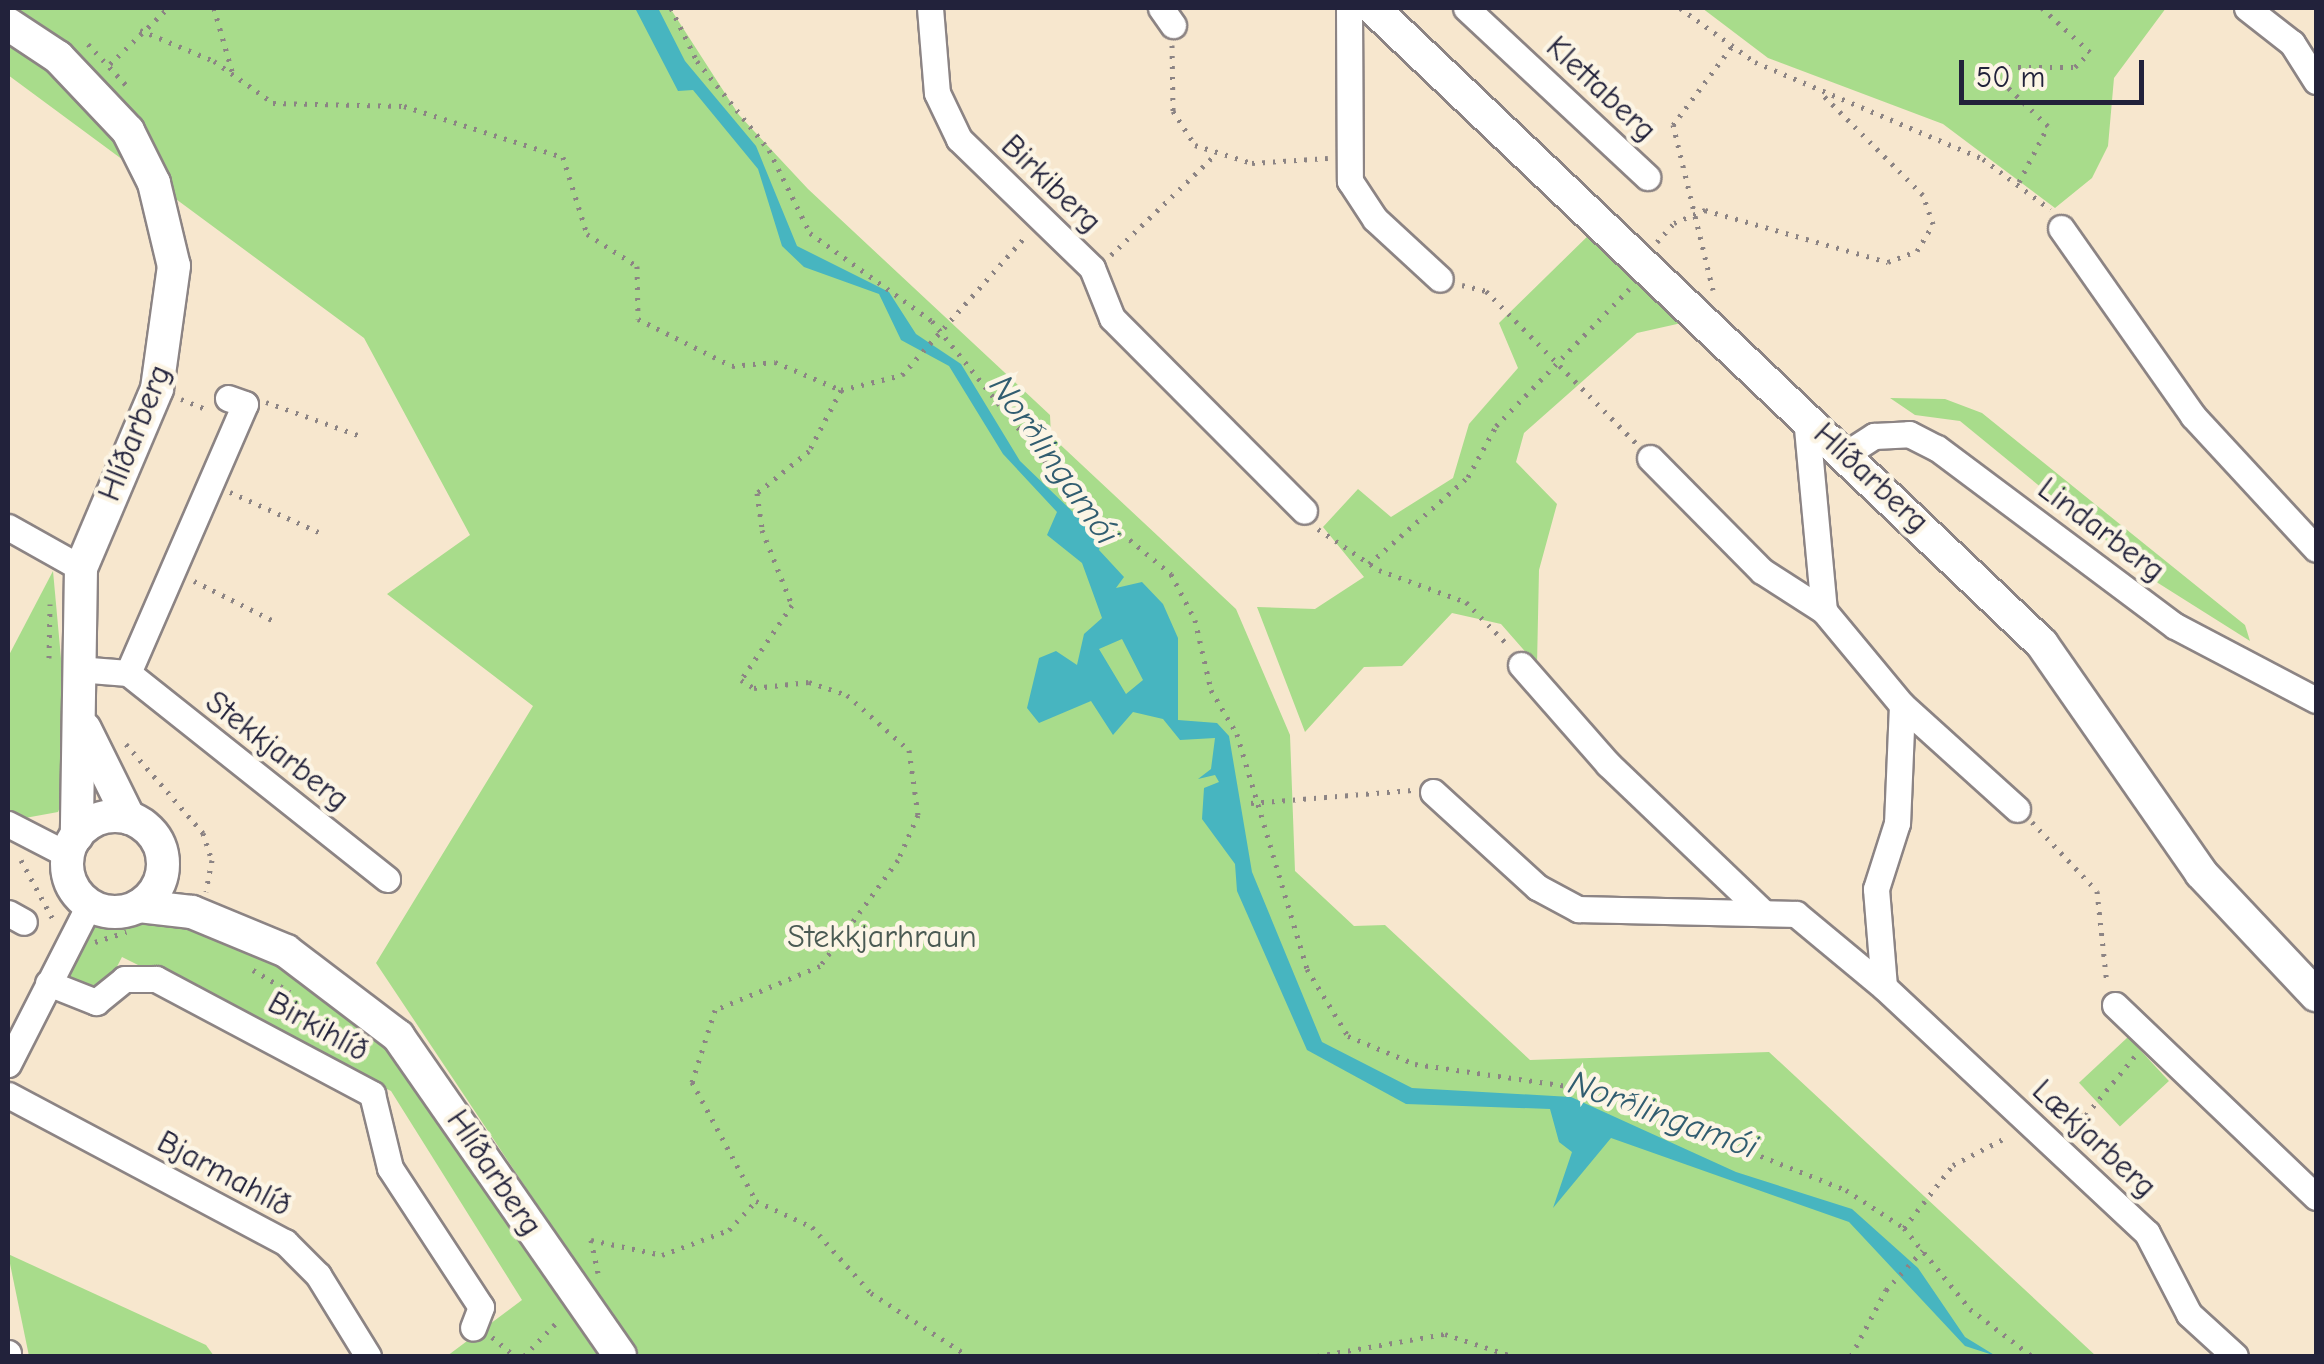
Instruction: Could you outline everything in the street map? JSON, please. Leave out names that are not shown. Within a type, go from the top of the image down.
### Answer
[{"type":"street","name":"Birkiberg","points":[[930,8],[946,117],[1092,268],[1112,318],[1304,510]]},
{"type":"street","points":[[1349,8],[1346,157],[1358,198],[1440,278]]},
{"type":"street","name":"Hlíðarberg","points":[[1373,8],[1638,266],[1849,452],[2042,644],[2201,873],[2316,995]]},
{"type":"street","name":"Klettaberg","points":[[1466,8],[1647,178]]},
{"type":"street","points":[[2247,8],[2292,43],[2316,80]]},
{"type":"street","name":"Hlíðarberg","points":[[8,24],[58,58],[128,131],[154,183],[174,266],[157,389],[81,568],[77,669],[80,721],[72,845]]},
{"type":"street","points":[[2061,228],[2194,416],[2316,549]]},
{"type":"street","points":[[77,669],[128,673],[215,486],[236,401]]},
{"type":"street","points":[[1806,417],[1824,611]]},
{"type":"street","name":"Lindarberg","points":[[1849,452],[1874,436],[1909,434],[1937,448],[2175,626],[2316,700]]},
{"type":"street","points":[[1650,458],[1762,570],[1824,611],[1902,705],[2017,809]]},
{"type":"street","points":[[8,527],[81,568]]},
{"type":"street","name":"Lækjarberg","points":[[1521,665],[1608,764],[1764,912]]},
{"type":"street","name":"Stekkjarberg","points":[[128,673],[386,879]]},
{"type":"street","points":[[1884,987],[1876,889],[1897,823],[1902,705]]},
{"type":"street","name":"Hlíðarberg","points":[[80,721],[128,818]]},
{"type":"street","name":"Lækjarberg","points":[[1433,792],[1537,887],[1578,909],[1764,912],[1821,927],[2044,1126],[2148,1233],[2189,1314],[2235,1356]]},
{"type":"street","points":[[128,818],[153,835],[163,863],[139,906],[114,912],[89,904],[71,883],[72,845],[94,821],[128,818]]},
{"type":"street","points":[[8,824],[72,845]]},
{"type":"street","name":"Hlíðarberg","points":[[163,863],[204,896],[246,947]]},
{"type":"street","points":[[8,1064],[89,904]]},
{"type":"street","name":"Hlíðarberg","points":[[139,906],[192,912],[246,947],[338,985],[398,1036],[578,1314],[620,1356]]},
{"type":"street","name":"Birkihlíð","points":[[48,983],[96,1002],[124,980],[156,978],[357,1083],[382,1108],[386,1158],[482,1307],[474,1328]]},
{"type":"street","points":[[2115,1005],[2316,1197]]},
{"type":"street","name":"Bjarmahlíð","points":[[8,1095],[285,1242],[318,1275],[368,1356]]},
{"type":"path","points":[[110,64],[140,30],[168,8]]},
{"type":"path","points":[[214,8],[233,74]]},
{"type":"path","points":[[671,8],[697,61],[769,150],[803,225],[945,334],[1065,486],[1171,574],[1195,620],[1207,678],[1237,734],[1251,803],[1320,998],[1356,1042],[1415,1064],[1559,1082],[1632,1103],[1828,1182],[1904,1228],[1970,1310],[2032,1356]]},
{"type":"path","points":[[1680,8],[1732,46],[1823,95],[1923,129],[2019,182],[2061,228]]},
{"type":"path","points":[[2019,182],[2048,126],[1987,67],[2075,68],[2090,52],[2042,8]]},
{"type":"path","points":[[1167,16],[1173,111],[1213,156]]},
{"type":"path","points":[[140,30],[233,74],[273,103],[404,106],[562,157],[587,234],[637,266],[643,324],[724,364],[775,362],[841,390],[890,380],[924,358],[1044,222]]},
{"type":"path","points":[[75,32],[110,64],[135,98]]},
{"type":"path","points":[[1724,338],[1672,125],[1732,46]]},
{"type":"path","points":[[1694,211],[1888,262],[1917,251],[1932,224],[1923,195],[1823,95]]},
{"type":"path","points":[[1092,268],[1213,156],[1346,157]]},
{"type":"path","points":[[1369,564],[1468,476],[1496,426],[1612,311],[1638,266],[1694,211]]},
{"type":"path","points":[[1440,278],[1486,291],[1650,458]]},
{"type":"path","points":[[841,390],[813,447],[757,492],[762,530],[792,605],[742,680],[843,692],[904,741],[920,803],[898,860],[820,966],[726,1001],[706,1025],[692,1082],[756,1201],[812,1227],[872,1293],[968,1356]]},
{"type":"path","points":[[170,412],[179,392]]},
{"type":"path","points":[[236,401],[262,400],[358,435]]},
{"type":"path","points":[[215,486],[323,534]]},
{"type":"path","points":[[1304,510],[1324,538],[1369,564],[1466,602],[1521,665]]},
{"type":"path","points":[[176,572],[272,620]]},
{"type":"path","points":[[120,734],[203,833],[212,872],[204,896]]},
{"type":"path","points":[[1251,803],[1433,792]]},
{"type":"path","points":[[2017,809],[2098,891],[2103,971],[2115,1005]]},
{"type":"path","points":[[246,947],[286,991],[308,996]]},
{"type":"path","points":[[268,1036],[293,975]]},
{"type":"path","points":[[1904,1228],[1976,1145],[2086,1114],[2115,1072]]},
{"type":"path","points":[[524,1356],[566,1313],[578,1314],[598,1278],[591,1240],[662,1255],[730,1230],[756,1201]]},
{"type":"path","points":[[1851,1356],[1900,1275],[1923,1250]]},
{"type":"path","points":[[1317,1356],[1445,1334],[1512,1356]]},
{"type":"green space","name":"Stekkjarhraun","points":[[8,8],[670,8],[739,115],[808,189],[1050,415],[1051,436],[1236,609],[1290,735],[1295,871],[1354,926],[1385,925],[1530,1060],[1769,1052],[2096,1356],[638,1356],[376,963],[533,706],[387,594],[470,535],[364,338],[8,75]]},
{"type":"green space","points":[[1702,8],[2166,8],[2114,78],[2108,146],[2092,178],[2055,208],[1943,124],[1768,58]]},
{"type":"green space","points":[[1595,229],[1686,322],[1637,333],[1524,433],[1516,462],[1557,504],[1539,570],[1537,665],[1501,624],[1452,613],[1402,666],[1364,667],[1305,732],[1257,607],[1315,609],[1364,577],[1323,527],[1358,489],[1391,517],[1453,478],[1469,424],[1518,368],[1499,323]]},
{"type":"green space","points":[[1890,398],[1945,399],[1982,413],[2245,625],[2250,641],[2158,583],[1960,421],[1915,415]]},
{"type":"green space","points":[[53,571],[72,779],[58,812],[25,818],[8,809],[8,657]]},
{"type":"green space","points":[[171,912],[289,973],[382,1043],[598,1356],[447,1356],[522,1300],[391,1091],[122,957],[106,988],[91,994],[64,982],[80,938],[98,921]]},
{"type":"green space","points":[[2128,1037],[2169,1081],[2120,1127],[2079,1083]]},
{"type":"green space","points":[[8,1254],[206,1345],[214,1356],[29,1356]]},
{"type":"water","points":[[635,8],[658,8],[685,61],[756,146],[797,246],[889,292],[916,334],[961,364],[1020,461],[1102,540],[1099,550],[1124,577],[1116,588],[1142,582],[1163,604],[1178,638],[1178,720],[1217,723],[1229,736],[1252,872],[1322,1042],[1412,1088],[1571,1097],[1736,1172],[1852,1209],[1918,1268],[1965,1337],[1996,1356],[1965,1346],[1849,1222],[1611,1138],[1553,1208],[1572,1152],[1559,1142],[1550,1109],[1406,1104],[1307,1050],[1237,891],[1235,864],[1202,819],[1204,788],[1219,782],[1215,775],[1198,779],[1211,769],[1215,738],[1180,740],[1163,719],[1133,712],[1113,735],[1091,701],[1039,723],[1027,708],[1039,658],[1056,651],[1077,665],[1084,634],[1102,618],[1082,563],[1047,535],[1057,512],[1003,454],[949,366],[901,340],[879,294],[804,267],[782,246],[758,169],[693,90],[678,91]],"holes":[[[1122,639],[1143,680],[1126,694],[1099,649]]]},
{"type":"water label","name":"Norðlingamói","points":[[1054,460]]},
{"type":"water label","name":"Norðlingamói","points":[[1663,1115]]}]
